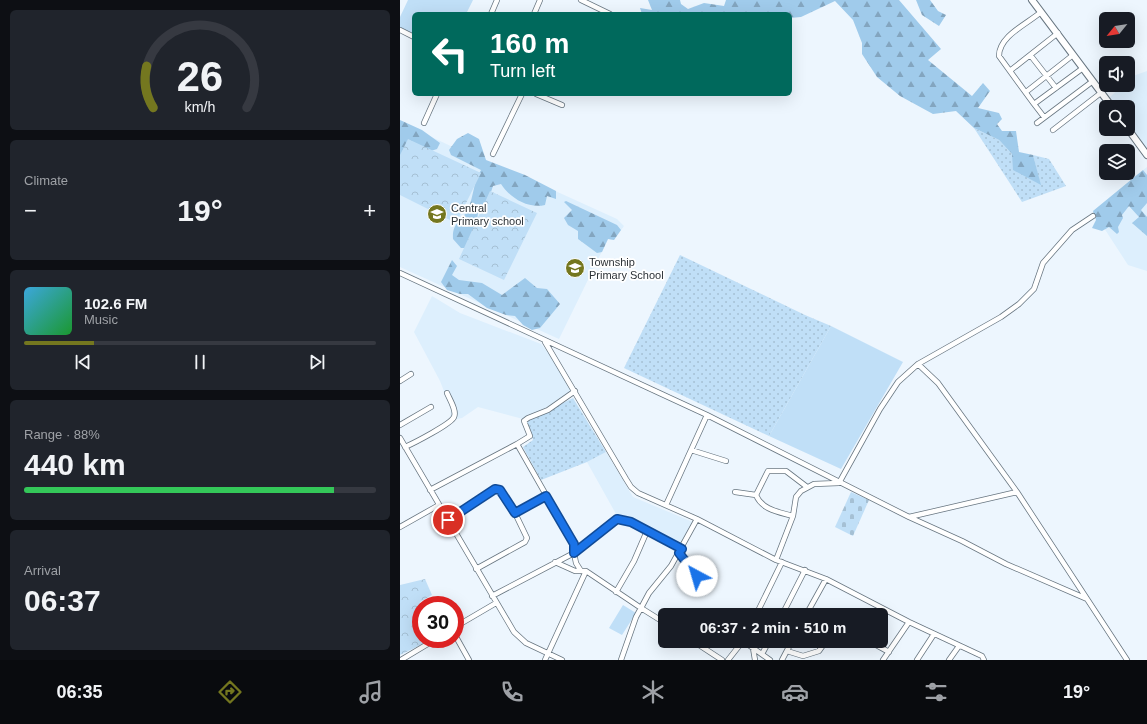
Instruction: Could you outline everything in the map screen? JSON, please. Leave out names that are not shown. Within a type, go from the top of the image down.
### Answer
[{"type":"street","points":[[491,12],[497,0]]},
{"type":"street","points":[[535,12],[540,0]]},
{"type":"street","points":[[581,0],[606,12]]},
{"type":"street","points":[[1032,0],[1099,88]]},
{"type":"street","points":[[1041,12],[1004,40],[1000,46],[999,56],[1044,116]]},
{"type":"street","points":[[400,30],[412,36]]},
{"type":"street","points":[[1011,70],[1031,56],[1058,33]]},
{"type":"street","points":[[1026,92],[1073,55]]},
{"type":"street","points":[[1031,56],[1056,88]]},
{"type":"street","points":[[1034,104],[1083,68]]},
{"type":"street","points":[[1037,123],[1044,116],[1093,81]]},
{"type":"street","points":[[1053,130],[1102,92],[1107,100]]},
{"type":"street","points":[[424,123],[437,96]]},
{"type":"street","points":[[493,154],[521,96]]},
{"type":"street","points":[[541,96],[562,105]]},
{"type":"street","points":[[1133,136],[1147,155]]},
{"type":"street","points":[[840,483],[880,409],[898,382],[918,364],[1001,317],[1019,304],[1034,289],[1042,263],[1072,230],[1093,216]]},
{"type":"street","points":[[400,273],[707,415],[840,483],[962,541],[1006,564],[1087,599]]},
{"type":"street","points":[[544,340],[631,487],[638,493],[697,519],[776,560],[826,579],[909,622],[982,656],[984,660]]},
{"type":"street","points":[[918,364],[938,383],[1017,492],[1127,660]]},
{"type":"street","points":[[400,381],[412,374]]},
{"type":"street","points":[[430,490],[530,436],[524,421],[548,410],[575,391]]},
{"type":"street","points":[[405,447],[448,423],[454,418],[455,412],[447,393]]},
{"type":"street","points":[[400,425],[431,408]]},
{"type":"street","points":[[666,505],[707,415]]},
{"type":"street","points":[[400,438],[496,603],[517,636],[526,643],[562,660]]},
{"type":"street","points":[[517,444],[574,544],[576,563],[581,571]]},
{"type":"street","points":[[691,450],[726,461]]},
{"type":"street","points":[[756,495],[768,471],[786,470],[807,487]]},
{"type":"street","points":[[776,560],[793,516],[796,498],[807,487],[814,484],[840,483]]},
{"type":"street","points":[[448,520],[497,489],[500,490],[515,513],[527,538],[524,542],[476,568]]},
{"type":"street","points":[[735,492],[756,495]]},
{"type":"street","points":[[909,517],[1017,492]]},
{"type":"street","points":[[756,495],[764,506],[793,516]]},
{"type":"street","points":[[515,513],[546,496]]},
{"type":"street","points":[[400,527],[439,505]]},
{"type":"street","points":[[492,596],[574,553],[617,519],[631,522],[680,551],[697,576],[710,585]]},
{"type":"street","points":[[621,660],[636,618],[649,593],[671,566],[697,519]]},
{"type":"street","points":[[616,592],[634,561],[647,531]]},
{"type":"street","points":[[555,562],[575,571],[586,571],[658,619]]},
{"type":"street","points":[[759,608],[782,562]]},
{"type":"street","points":[[786,608],[805,570]]},
{"type":"street","points":[[545,660],[586,571]]},
{"type":"street","points":[[810,608],[826,579]]},
{"type":"street","points":[[464,622],[496,603]]},
{"type":"street","points":[[883,660],[909,622]]},
{"type":"street","points":[[917,660],[934,634]]},
{"type":"street","points":[[949,660],[959,646]]},
{"type":"street","points":[[401,660],[421,648]]},
{"type":"street","points":[[462,648],[469,660]]},
{"type":"street","points":[[703,648],[722,660]]},
{"type":"street","points":[[728,660],[737,648]]},
{"type":"street","points":[[753,648],[770,660]]},
{"type":"street","points":[[753,648],[755,660]]},
{"type":"street","points":[[762,654],[765,648]]},
{"type":"street","points":[[782,660],[788,648]]},
{"type":"street","points":[[786,651],[803,656],[819,651],[821,648]]},
{"type":"street","points":[[881,648],[888,652]]},
{"type":"street","points":[[410,655],[413,660]]},
{"type":"shaded area","points":[[1147,71],[1147,151],[1135,133],[1135,100],[1112,100],[1110,97],[1115,92],[1135,92],[1135,75]]},
{"type":"shaded area","points":[[400,122],[497,168],[498,165],[617,219],[624,226],[614,240],[608,239],[559,339],[400,267]]},
{"type":"shaded area","points":[[1147,167],[1147,271],[1128,265],[1093,211],[1131,180],[1135,180],[1135,177]]},
{"type":"shaded area","points":[[432,296],[460,313],[541,344],[557,364],[572,390],[549,406],[523,419],[478,407],[462,418],[450,420],[451,409],[440,381],[414,332]]},
{"type":"shaded area","points":[[606,452],[633,497],[693,522],[681,546],[616,514],[587,462]]},
{"type":"green space","points":[[408,0],[473,0],[467,12],[412,12],[412,33],[400,28],[400,17]]},
{"type":"green space","points":[[648,0],[680,0],[681,4],[688,9],[704,3],[724,6],[726,0],[899,0],[941,49],[928,60],[972,96],[983,83],[990,91],[978,108],[999,113],[1002,119],[997,124],[1002,131],[1016,131],[1019,152],[1033,155],[1041,185],[1013,170],[1012,154],[999,140],[974,128],[956,111],[933,114],[900,96],[877,77],[862,54],[862,43],[853,20],[835,1],[801,17],[792,18],[792,12],[641,12],[640,8],[652,10]]},
{"type":"green space","points":[[916,0],[930,0],[938,11],[946,15],[939,26],[922,15]]},
{"type":"green space","points":[[400,120],[422,130],[440,143],[437,149],[400,161]]},
{"type":"green space","points":[[974,128],[999,140],[1040,184],[1033,155],[1049,159],[1066,186],[1022,202]]},
{"type":"green space","points":[[468,133],[479,139],[486,160],[525,175],[556,191],[556,199],[547,196],[545,205],[539,206],[526,204],[509,194],[501,184],[493,186],[488,201],[478,213],[476,227],[467,248],[461,248],[453,239],[454,229],[468,209],[476,179],[481,170],[451,155],[449,150],[457,139]]},
{"type":"green space","points":[[408,139],[481,173],[456,223],[400,195],[400,155]]},
{"type":"green space","points":[[1143,170],[1147,175],[1147,203],[1141,210],[1147,217],[1147,236],[1132,223],[1139,217],[1129,206],[1122,215],[1123,218],[1118,227],[1119,232],[1117,234],[1109,227],[1102,231],[1092,228],[1096,220],[1093,211],[1131,180],[1135,180],[1135,177]]},
{"type":"green space","points":[[490,191],[537,213],[504,280],[459,259]]},
{"type":"green space","points":[[566,201],[617,225],[621,230],[614,240],[608,239],[602,252],[597,253],[578,239],[578,231],[568,225],[564,218],[572,210],[564,202]]},
{"type":"green space","points":[[680,255],[831,326],[769,436],[624,368]]},
{"type":"green space","points":[[452,260],[457,266],[452,275],[459,280],[482,283],[502,295],[525,278],[537,288],[547,289],[560,304],[540,328],[532,330],[523,325],[515,316],[506,315],[487,308],[468,294],[460,294],[447,290],[441,282]]},
{"type":"green space","points":[[831,326],[903,362],[841,469],[769,436]]},
{"type":"green space","points":[[573,398],[606,452],[587,462],[541,480],[523,447],[533,440],[527,421]]},
{"type":"green space","points":[[851,492],[869,500],[853,536],[835,527]]},
{"type":"green space","points":[[425,579],[432,595],[412,596],[412,648],[414,648],[400,655],[400,585]]},
{"type":"green space","points":[[623,605],[636,613],[622,635],[609,628]]},
{"type":"place","name":"Central Primary school","points":[[437,214]]},
{"type":"place","name":"Township Primary School","points":[[575,268]]},
{"type":"route","points":[[448,520],[495,489],[500,490],[515,513],[546,496],[574,544],[574,553],[617,519],[631,522],[682,549],[679,553],[697,576]]}]
